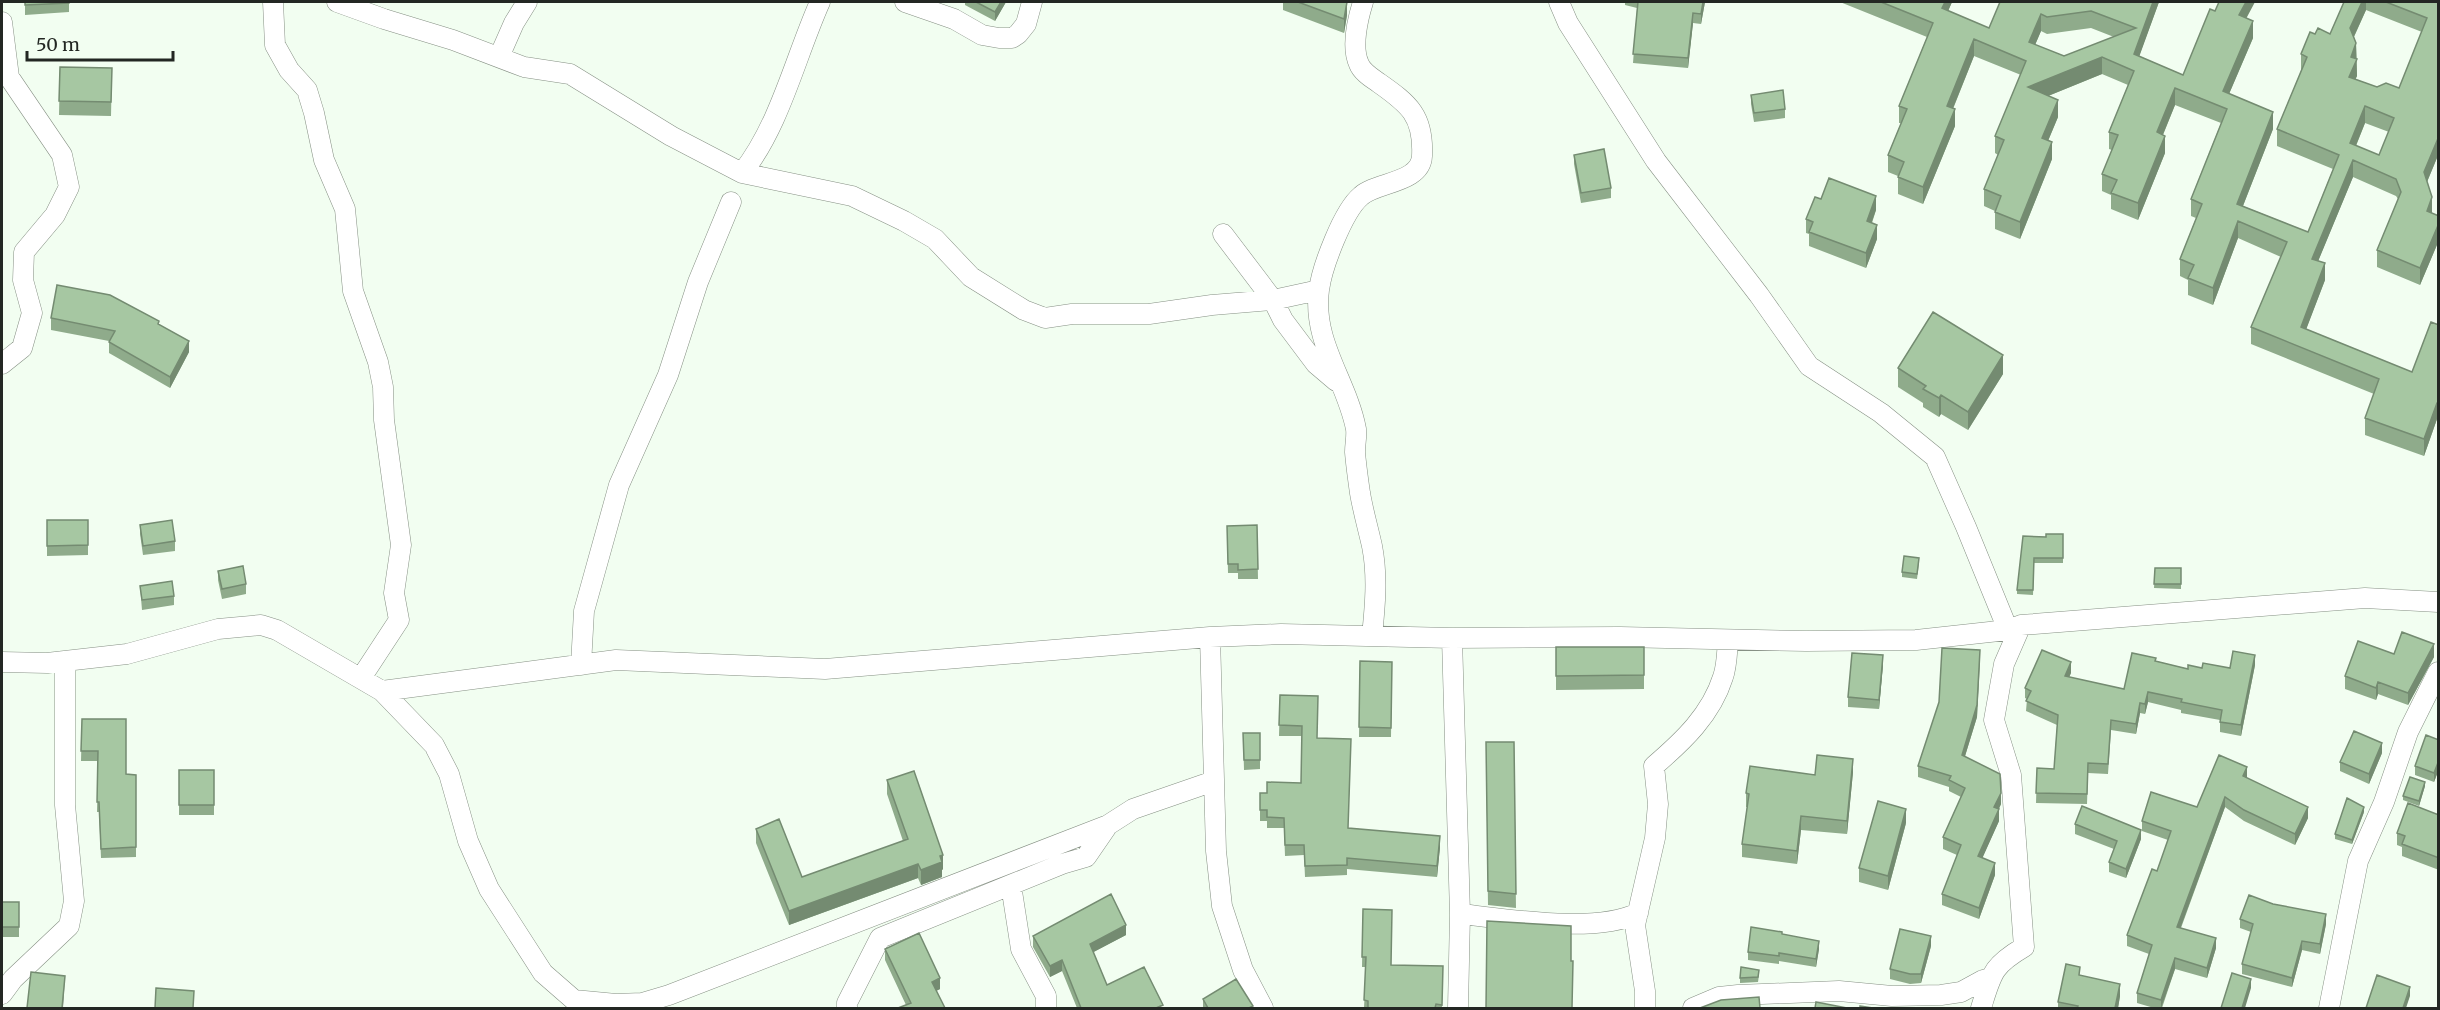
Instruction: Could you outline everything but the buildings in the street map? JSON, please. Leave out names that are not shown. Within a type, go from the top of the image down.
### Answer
[{"type":"street","points":[[273,2],[275,45],[288,70],[307,90],[324,160],[345,209],[354,291],[378,362],[383,387],[386,432],[401,545],[394,593],[399,620],[361,678]]},
{"type":"street","points":[[337,2],[524,67],[570,74],[671,136],[742,174],[852,196],[935,239],[971,277],[1024,310],[1045,318],[1072,314],[1149,314],[1212,305],[1273,300],[1318,290]]},
{"type":"street","points":[[500,57],[514,23],[527,2]]},
{"type":"street","points":[[742,174],[769,133],[820,2]]},
{"type":"street","points":[[906,2],[954,19],[982,35],[999,38],[1012,38],[1018,34],[1026,24],[1032,2]]},
{"type":"street","points":[[1363,2],[1356,44],[1359,64],[1370,76],[1414,111],[1421,137],[1422,159],[1415,172],[1361,195],[1344,220],[1328,256],[1318,290],[1317,319],[1324,345],[1356,431],[1360,493],[1373,548],[1376,596],[1372,636]]},
{"type":"street","points":[[1559,2],[1568,23],[1656,161],[1752,286],[1809,366],[1881,413],[1935,457],[2015,627],[2004,664],[1994,720],[2011,776],[2024,946],[2002,960],[1990,978],[1981,1008]]},
{"type":"street","points":[[2,22],[9,76],[62,155],[69,187],[55,215],[24,252],[22,280],[32,313],[22,348],[2,364]]},
{"type":"street","points":[[581,665],[584,612],[619,485],[668,375],[698,282],[731,202]]},
{"type":"street","points":[[1223,234],[1273,300],[1283,320],[1316,364],[1340,385]]},
{"type":"street","points":[[382,691],[616,660],[825,669],[1210,637],[1281,634],[1452,638],[1916,640],[2015,627],[2365,598],[2439,602]]},
{"type":"street","points":[[2,662],[47,663],[127,654],[218,629],[261,625],[277,630],[307,646],[382,691],[434,745],[449,774],[468,841],[489,889],[543,973],[574,1000],[617,1006],[642,1003],[669,995],[1108,825],[1133,809],[1214,781]]},
{"type":"street","points":[[1210,637],[1216,851],[1222,906],[1243,970],[1263,1008]]},
{"type":"street","points":[[1452,638],[1460,914],[1458,1008]]},
{"type":"street","points":[[1645,1008],[1645,991],[1635,925],[1655,838],[1658,804],[1654,766],[1690,735],[1709,707],[1723,677],[1728,640]]},
{"type":"street","points":[[2,994],[13,979],[69,926],[74,901],[65,805],[64,661]]},
{"type":"street","points":[[2329,1008],[2358,861],[2384,802],[2408,732],[2439,672]]},
{"type":"street","points":[[847,1008],[847,1003],[880,938],[1086,856],[1108,825]]},
{"type":"street","points":[[1011,885],[1021,949],[1046,996],[1046,1008]]},
{"type":"street","points":[[1460,914],[1536,922],[1599,923],[1625,919],[1638,913]]},
{"type":"street","points":[[1693,1008],[1719,997],[1738,995],[1839,992],[1892,996],[1941,995],[1961,992],[1990,978]]}]
